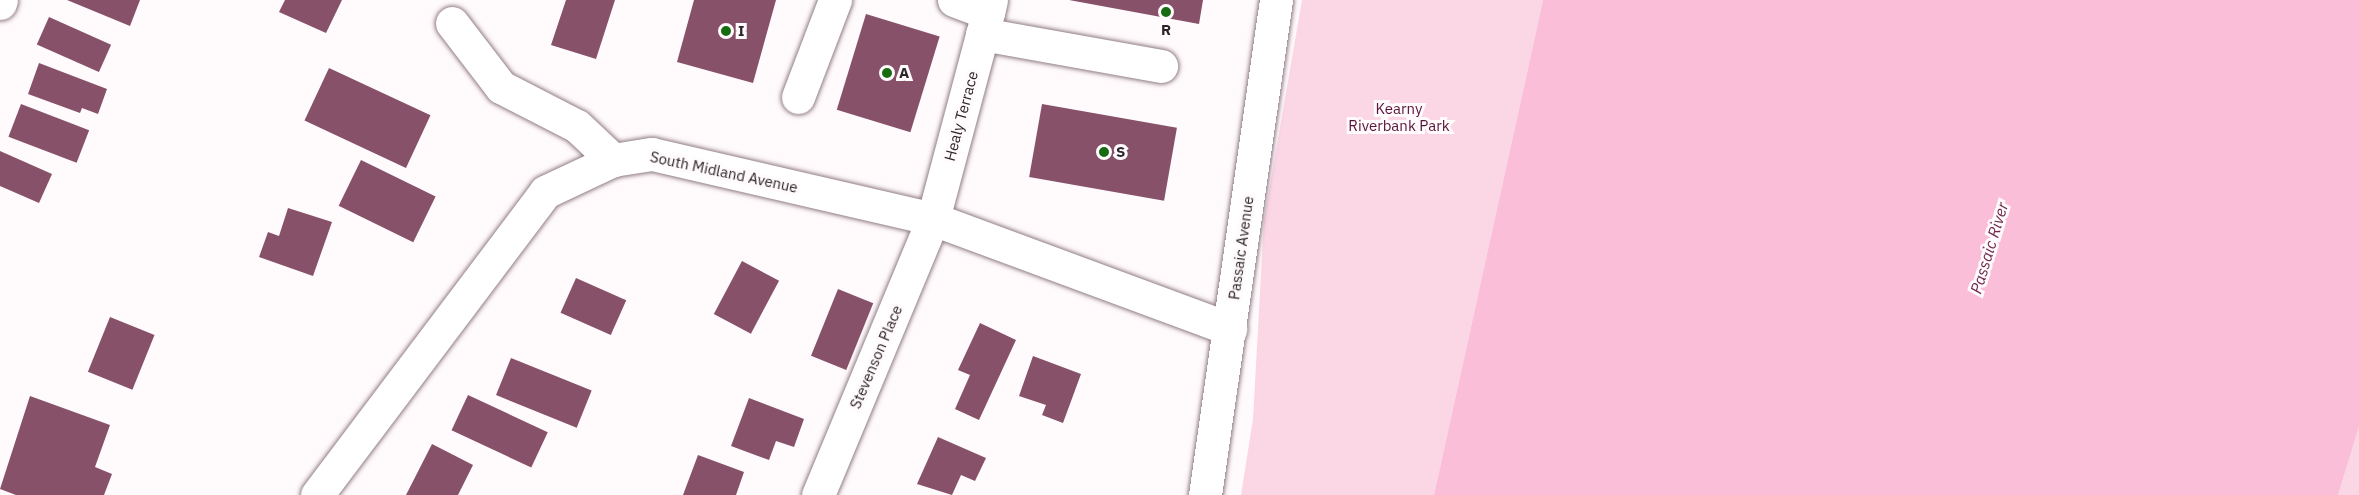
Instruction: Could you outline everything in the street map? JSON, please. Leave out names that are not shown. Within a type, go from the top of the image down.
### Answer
[{"type":"street","points":[[798,98],[835,0]]},
{"type":"street","points":[[954,0],[987,16],[1161,66]]},
{"type":"street","name":"Passaic Avenue","points":[[1205,495],[1276,0]]},
{"type":"street","name":"Healy Terrace","points":[[933,219],[987,16]]},
{"type":"street","points":[[452,23],[501,87],[577,126],[613,160]]},
{"type":"street","name":"South Midland Avenue","points":[[317,495],[545,192],[613,160],[652,154],[933,219],[1230,329]]},
{"type":"street","name":"Stevenson Place","points":[[818,495],[933,219]]},
{"type":"green space","name":"Kearny Riverbank Park","points":[[1302,0],[1543,0],[1434,495],[1241,495],[1253,419],[1264,220]]},
{"type":"green space","points":[[2359,427],[2359,495],[2338,495]]},
{"type":"water","name":"Passaic River","points":[[1543,0],[2359,0],[2359,427],[2338,495],[1434,495]]},
{"type":"building","points":[[67,0],[140,0],[130,26]]},
{"type":"building","points":[[285,0],[342,0],[326,33],[279,12]]},
{"type":"building","points":[[566,0],[615,0],[596,59],[551,45]]},
{"type":"building","name":"I","points":[[694,0],[776,0],[753,83],[677,62]]},
{"type":"building","name":"R","points":[[1069,0],[1203,0],[1199,24]]},
{"type":"building","name":"A","points":[[866,14],[940,37],[910,132],[837,110]]},
{"type":"building","points":[[49,17],[111,45],[99,72],[37,44]]},
{"type":"building","points":[[39,63],[107,89],[98,114],[82,108],[80,113],[28,94]]},
{"type":"building","points":[[329,68],[431,115],[406,168],[304,121]]},
{"type":"building","points":[[21,104],[89,130],[77,163],[8,137]]},
{"type":"building","name":"S","points":[[1042,104],[1177,128],[1164,201],[1029,177]]},
{"type":"building","points":[[0,151],[52,174],[39,203],[0,186]]},
{"type":"building","points":[[361,160],[436,196],[413,242],[339,206]]},
{"type":"building","points":[[288,208],[332,222],[313,276],[259,257],[268,232],[279,236]]},
{"type":"building","points":[[742,261],[779,281],[751,334],[714,314]]},
{"type":"building","points":[[576,278],[626,300],[611,335],[561,313]]},
{"type":"building","points":[[838,289],[873,303],[846,370],[811,356]]},
{"type":"building","points":[[110,317],[155,335],[132,390],[88,372]]},
{"type":"building","points":[[980,323],[1016,340],[979,420],[955,409],[970,375],[958,370]]},
{"type":"building","points":[[1033,356],[1081,374],[1063,423],[1042,415],[1046,405],[1019,396]]},
{"type":"building","points":[[511,358],[592,391],[577,428],[496,395]]},
{"type":"building","points":[[468,395],[548,432],[531,468],[452,430]]},
{"type":"building","points":[[30,396],[110,425],[95,467],[112,474],[104,495],[16,495],[0,489]]},
{"type":"building","points":[[749,398],[804,419],[794,447],[776,441],[769,460],[731,446]]},
{"type":"building","points":[[938,437],[986,458],[975,481],[961,475],[952,495],[917,484]]},
{"type":"building","points":[[432,444],[473,465],[458,495],[406,495]]},
{"type":"building","points":[[698,455],[744,472],[736,495],[683,495]]},
{"type":"place","name":"R","points":[[1166,12]]},
{"type":"place","name":"I","points":[[726,31]]},
{"type":"place","name":"A","points":[[887,73]]},
{"type":"place","name":"S","points":[[1104,152]]}]
